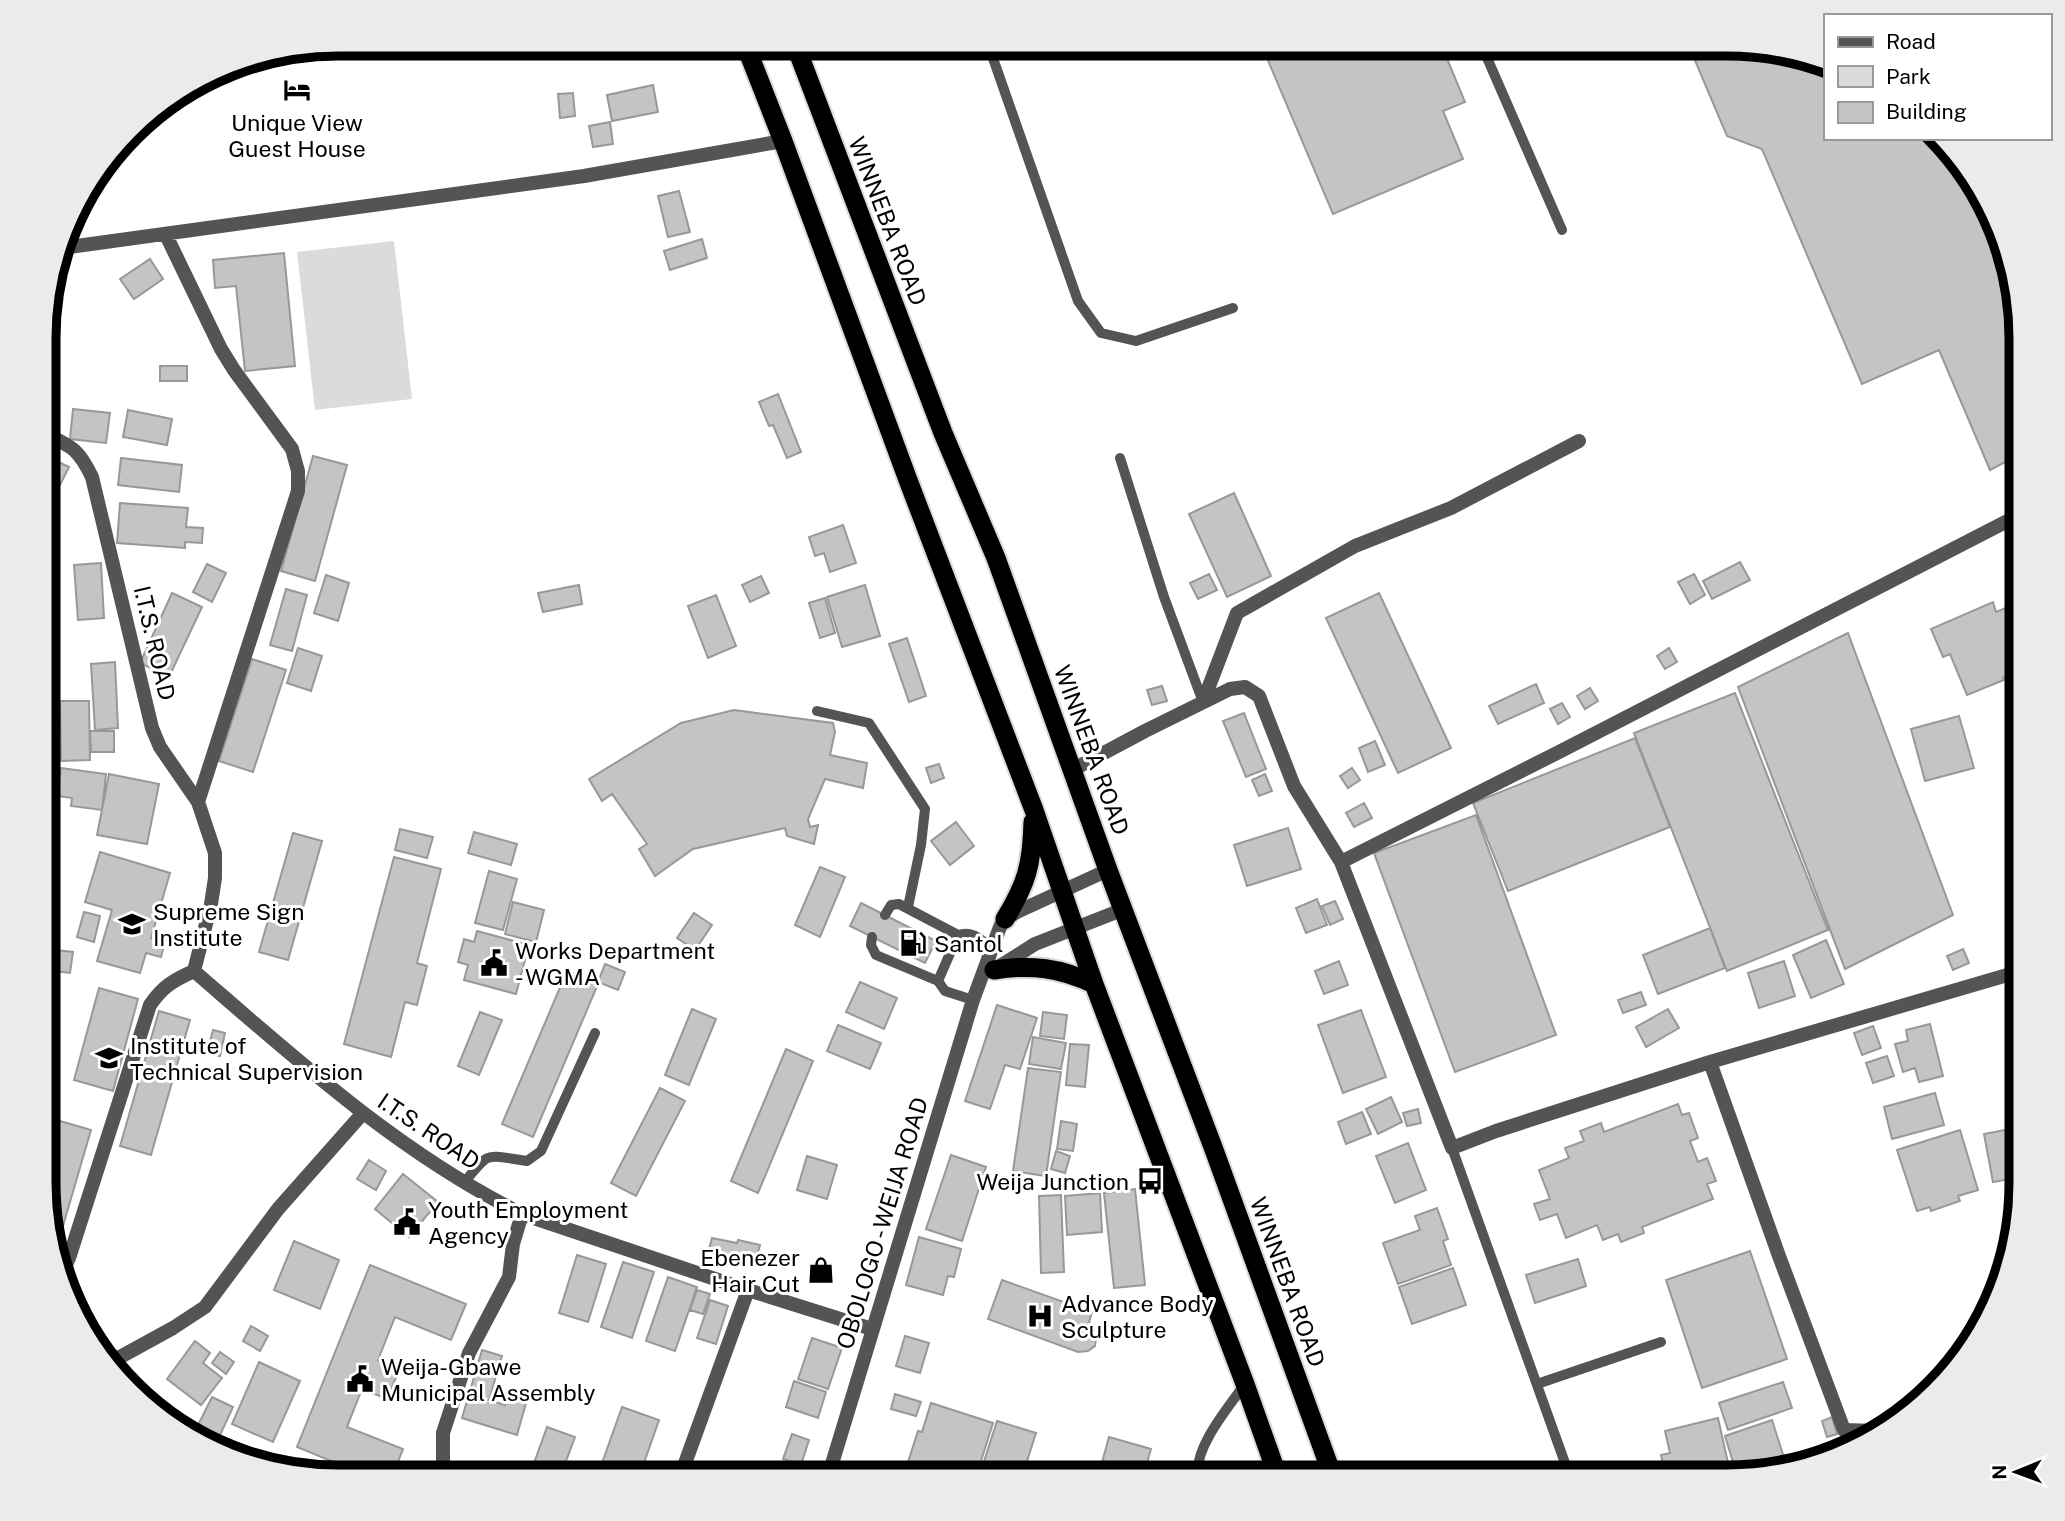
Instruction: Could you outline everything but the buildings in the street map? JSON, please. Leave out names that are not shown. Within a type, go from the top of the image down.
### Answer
[{"type":"highway","points":[[750,56],[1034,810],[1094,984],[1274,1465]]},
{"type":"highway","name":"WINNEBA ROAD","points":[[800,56],[943,433],[996,558],[1074,769],[1108,870],[1329,1465]]},
{"type":"highway","points":[[1005,919],[1019,896],[1029,871],[1034,810]]},
{"type":"highway","points":[[987,976],[1015,967],[1035,966],[1076,975],[1094,984]]},
{"type":"street","points":[[71,247],[584,176],[783,141]]},
{"type":"street","points":[[166,235],[221,349],[292,449],[298,471],[298,491],[198,802]]},
{"type":"street","name":"I.T.S. ROAD","points":[[56,440],[70,446],[83,458],[92,477],[152,728],[160,747],[198,802],[215,853],[211,904],[194,971],[363,1113],[464,1184],[522,1214],[872,1329]]},
{"type":"street","points":[[1203,702],[1237,613],[1355,546],[1451,508],[1579,441]]},
{"type":"street","points":[[1341,862],[2009,520]]},
{"type":"street","points":[[1074,769],[1230,689],[1245,687],[1259,695],[1294,786],[1341,862],[1452,1148],[1496,1131],[1710,1062],[2009,975]]},
{"type":"street","points":[[1005,919],[1108,870]]},
{"type":"street","points":[[987,976],[1035,944],[1124,909]]},
{"type":"street","name":"OBOLOGO - WEIJA ROAD","points":[[832,1465],[974,1000],[987,976],[992,948],[1005,919]]},
{"type":"street","points":[[67,1261],[150,1005],[172,981],[194,971]]},
{"type":"street","points":[[1710,1062],[1844,1430],[1862,1431]]},
{"type":"street","points":[[117,1359],[205,1307],[278,1209],[363,1113]]},
{"type":"street","points":[[443,1465],[443,1433],[469,1353],[509,1277],[513,1244],[522,1214]]},
{"type":"street","points":[[684,1465],[748,1290]]},
{"type":"lane","points":[[992,56],[1078,301],[1101,333],[1136,341],[1233,307]]},
{"type":"lane","points":[[1486,56],[1562,230]]},
{"type":"lane","points":[[1120,458],[1164,597],[1203,702]]},
{"type":"lane","points":[[817,711],[869,723],[925,809],[921,845],[908,907]]},
{"type":"lane","points":[[885,915],[891,905],[899,904],[958,934],[972,933],[992,948]]},
{"type":"lane","points":[[938,981],[958,934]]},
{"type":"lane","points":[[872,937],[871,945],[876,955],[938,981],[945,991],[974,1000]]},
{"type":"lane","points":[[464,1184],[483,1158],[492,1156],[527,1161],[541,1151],[595,1033]]},
{"type":"lane","points":[[1452,1148],[1566,1465]]},
{"type":"lane","points":[[1537,1384],[1661,1342]]},
{"type":"lane","points":[[1198,1465],[1204,1445],[1244,1384]]},
{"type":"green space","points":[[394,241],[412,399],[315,410],[297,252]]},
{"type":"place","name":"Unique View Guest House","points":[[297,90]]},
{"type":"place","name":"Supreme Sign Institute","points":[[132,924]]},
{"type":"place","name":"Santol","points":[[913,943]]},
{"type":"place","name":"Works Department - WGMA","points":[[494,963]]},
{"type":"place","name":"Institute of Technical Supervision","points":[[109,1058]]},
{"type":"place","name":"Weija Junction","points":[[1150,1181]]},
{"type":"place","name":"Youth Employment Agency","points":[[407,1222]]},
{"type":"place","name":"Ebenezer Hair Cut","points":[[821,1270]]},
{"type":"place","name":"Advance Body Sculpture","points":[[1040,1316]]},
{"type":"place","name":"Weija-Gbawe Municipal Assembly","points":[[360,1379]]}]
